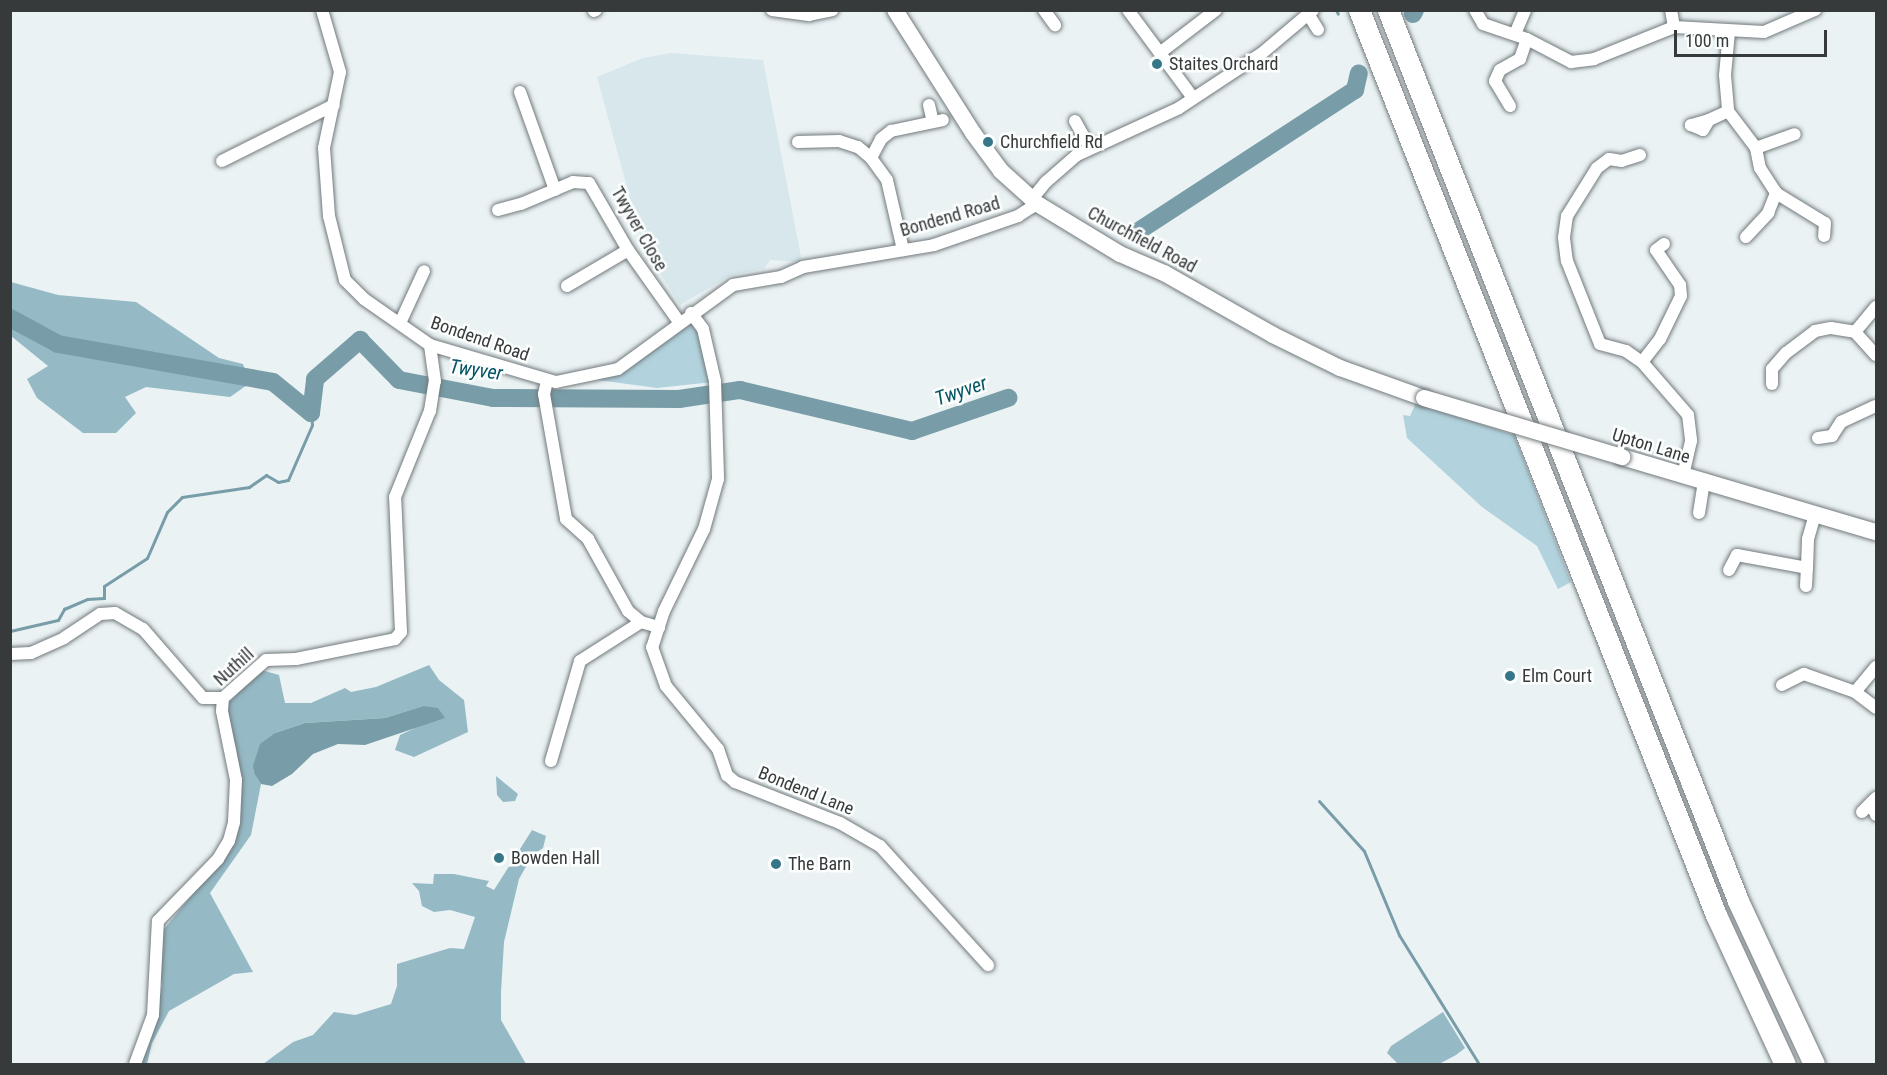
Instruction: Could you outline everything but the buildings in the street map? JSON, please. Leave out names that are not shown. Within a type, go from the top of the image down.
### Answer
[{"type":"highway","points":[[1359,10],[1716,915],[1785,1065]]},
{"type":"highway","points":[[1388,10],[1734,891],[1814,1065]]},
{"type":"street","name":"Bondend Road","points":[[322,10],[340,72],[324,147],[329,216],[337,262],[349,287],[430,345],[547,381],[565,382],[618,369],[656,344],[679,322],[733,285],[781,277],[802,267],[934,245],[1018,216],[1034,201]]},
{"type":"street","points":[[772,10],[809,15],[832,10]]},
{"type":"street","name":"Churchfield Road","points":[[895,10],[973,133],[1001,171],[1034,201],[1120,254],[1164,273],[1282,339],[1340,368],[1419,397]]},
{"type":"street","points":[[1044,10],[1055,25]]},
{"type":"street","points":[[1128,10],[1193,98]]},
{"type":"street","points":[[1161,52],[1216,10]]},
{"type":"street","points":[[1475,10],[1483,24],[1521,36],[1558,58],[1583,61],[1674,27],[1729,32],[1764,32],[1810,11]]},
{"type":"street","points":[[1510,106],[1495,81],[1500,70],[1520,59],[1524,10]]},
{"type":"street","points":[[1671,10],[1674,27]]},
{"type":"street","points":[[1034,201],[1053,176],[1090,148],[1158,119],[1193,98],[1311,14],[1318,30]]},
{"type":"street","points":[[1729,32],[1725,75],[1728,111],[1756,147],[1760,168],[1776,193],[1825,223],[1824,236]]},
{"type":"street","points":[[520,92],[530,102],[555,190]]},
{"type":"street","points":[[222,161],[334,105]]},
{"type":"street","points":[[871,158],[881,139],[891,131],[938,121],[929,105]]},
{"type":"street","points":[[1710,120],[1728,111]]},
{"type":"street","points":[[1075,121],[1090,148]]},
{"type":"street","points":[[1756,147],[1795,134]]},
{"type":"street","points":[[801,138],[839,141],[858,147],[871,158],[887,180],[903,250]]},
{"type":"street","points":[[1640,155],[1622,161],[1615,158],[1597,168],[1578,195],[1567,216],[1564,238],[1567,261],[1600,344],[1626,351],[1642,362],[1688,415],[1691,441],[1683,475]]},
{"type":"street","name":"Twyver Close","points":[[497,210],[573,182],[589,183],[628,250],[679,322]]},
{"type":"street","points":[[1746,231],[1768,213],[1776,193]]},
{"type":"street","points":[[1642,362],[1660,339],[1685,298],[1680,285],[1657,249]]},
{"type":"street","points":[[567,286],[628,250]]},
{"type":"street","points":[[400,323],[424,271]]},
{"type":"street","points":[[1855,332],[1876,307]]},
{"type":"street","name":"Bondend Lane","points":[[691,313],[703,329],[715,381],[720,445],[713,499],[658,627],[652,647],[666,686],[718,749],[727,775],[756,791],[840,823],[880,846],[988,965]]},
{"type":"street","points":[[1772,384],[1768,369],[1786,352],[1815,331],[1831,328],[1855,332],[1876,355]]},
{"type":"street","name":"Nuthill","points":[[135,1065],[153,1015],[158,921],[218,859],[234,822],[236,780],[222,711],[223,698],[266,660],[296,659],[395,639],[401,633],[395,497],[430,411],[435,381],[430,345]]},
{"type":"street","points":[[547,381],[544,394],[566,519],[588,539],[617,594],[641,622],[658,627]]},
{"type":"street","name":"Upton Lane","points":[[1419,397],[1876,532]]},
{"type":"street","points":[[1818,438],[1836,440],[1841,422],[1876,406]]},
{"type":"street","points":[[1699,513],[1704,482]]},
{"type":"street","points":[[1806,586],[1808,539],[1815,514]]},
{"type":"street","points":[[1730,570],[1733,551],[1807,568]]},
{"type":"street","points":[[10,654],[31,653],[63,638],[100,614],[115,613],[143,629],[203,698],[223,698]]},
{"type":"street","points":[[551,761],[580,662],[641,622]]},
{"type":"street","points":[[1782,685],[1803,668],[1855,692],[1876,708]]},
{"type":"street","points":[[1855,692],[1876,668]]},
{"type":"shaded area","points":[[671,53],[763,60],[802,262],[770,260],[764,269],[731,275],[680,305],[643,246],[597,77],[643,58]]},
{"type":"shaded area","points":[[11,282],[58,295],[136,302],[219,358],[243,364],[250,383],[230,397],[146,387],[125,397],[136,413],[116,433],[83,433],[37,398],[27,379],[48,366],[11,336]]},
{"type":"shaded area","points":[[687,316],[703,329],[713,382],[657,388],[583,378],[601,375]]},
{"type":"shaded area","points":[[1416,403],[1514,435],[1571,582],[1558,589],[1537,546],[1482,507],[1407,438],[1403,415],[1410,416]]},
{"type":"shaded area","points":[[429,665],[439,680],[464,700],[468,732],[414,757],[395,750],[400,735],[430,721],[423,706],[385,718],[305,723],[275,733],[255,775],[261,784],[251,835],[210,893],[253,972],[234,974],[169,1011],[152,1043],[147,1064],[137,1064],[155,1019],[162,986],[156,939],[231,847],[240,825],[240,783],[236,747],[226,720],[227,704],[261,670],[279,675],[285,703],[311,703],[345,688],[351,692],[376,687]]},
{"type":"shaded area","points":[[423,706],[438,708],[445,718],[365,745],[338,744],[313,754],[292,774],[272,786],[261,784],[255,775],[253,766],[260,744],[275,733],[305,723],[385,718]]},
{"type":"shaded area","points":[[496,776],[518,794],[515,801],[503,802],[497,795]]},
{"type":"shaded area","points":[[532,830],[546,836],[543,848],[532,856],[519,879],[504,942],[501,992],[501,1020],[526,1064],[263,1064],[293,1042],[313,1035],[334,1012],[355,1015],[391,1004],[397,986],[397,964],[450,948],[464,949],[475,917],[450,910],[434,912],[422,906],[419,891],[412,883],[433,884],[434,874],[454,874],[489,881],[486,886],[494,890]]},
{"type":"shaded area","points":[[1443,1012],[1465,1048],[1456,1055],[1439,1064],[1398,1064],[1387,1053],[1391,1046]]},
{"type":"waterway","points":[[1336,10],[1338,14]]},
{"type":"waterway","name":"Twyver","points":[[1413,14],[1415,10]]},
{"type":"waterway","name":"Twyver","points":[[1134,234],[1355,90],[1359,73]]},
{"type":"waterway","name":"Twyver","points":[[10,318],[58,344],[273,382],[311,413],[315,379],[360,340],[399,380],[493,398],[679,399],[740,390],[912,431],[1008,398]]},
{"type":"waterway","points":[[10,631],[58,620],[64,609],[87,599],[104,598],[104,586],[147,558],[167,512],[182,497],[249,487],[266,475],[278,482],[288,480],[312,425],[311,413]]},
{"type":"waterway","points":[[1319,801],[1364,851],[1399,935],[1479,1064]]},
{"type":"place","name":"Staites Orchard","points":[[1157,64]]},
{"type":"place","name":"Churchfield Rd","points":[[988,142]]},
{"type":"place","name":"Elm Court","points":[[1510,676]]},
{"type":"place","name":"Bowden Hall","points":[[499,858]]},
{"type":"place","name":"The Barn","points":[[776,864]]}]
